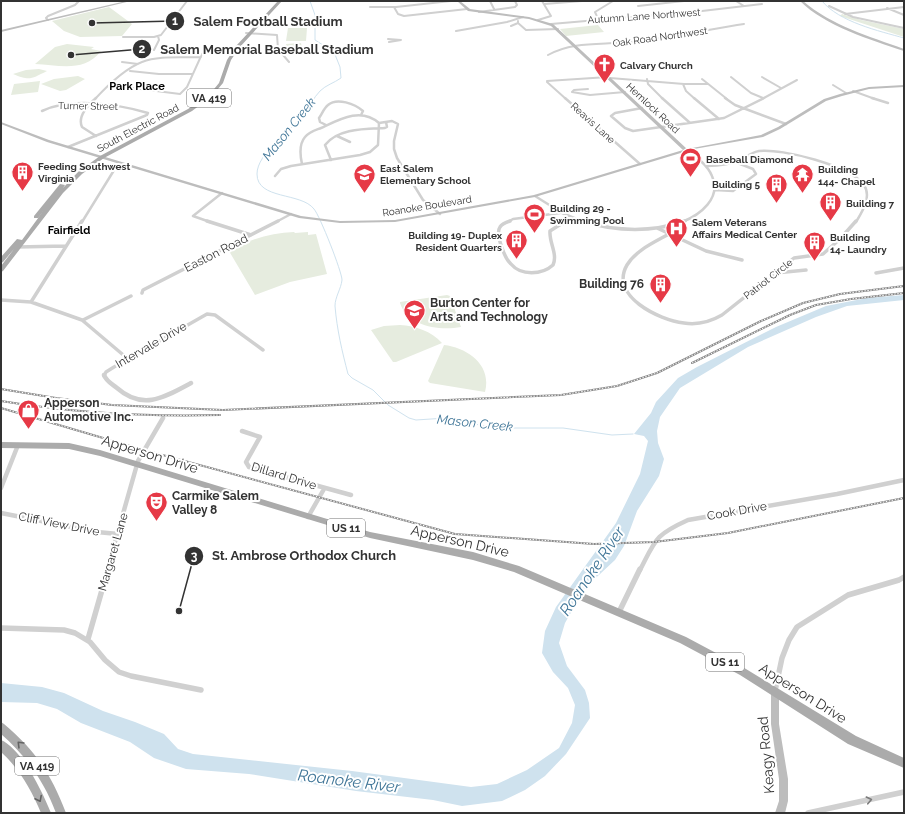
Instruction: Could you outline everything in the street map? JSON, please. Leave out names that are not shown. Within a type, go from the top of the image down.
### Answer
[{"type":"main road","points":[[2,30],[130,1]]},
{"type":"main road","name":"South Electric Road","points":[[1,261],[64,182],[83,166],[190,110],[207,99],[220,85],[230,57],[247,33],[277,1]]},
{"type":"main road","name":"South Electric Road","points":[[247,33],[280,1]]},
{"type":"main road","points":[[458,1],[467,9]]},
{"type":"main road","points":[[801,1],[810,10],[827,19],[904,49]]},
{"type":"main road","points":[[804,1],[816,11],[834,20],[904,49]]},
{"type":"main road","name":"Hemlock Road","points":[[467,9],[478,12],[523,17],[551,24],[686,150]]},
{"type":"main road","name":"Roanoke Boulevard","points":[[1,123],[37,138],[68,148],[291,214],[329,221],[383,222],[440,214],[535,196],[686,150],[709,144],[757,138],[767,135],[826,100],[846,93],[902,87]]},
{"type":"main road","name":"South Electric Road","points":[[1,270],[68,184],[100,157]]},
{"type":"main road","name":"Apperson Drive","points":[[1,445],[53,445],[77,447],[370,536],[473,556],[516,569],[619,612],[700,649],[743,672],[852,740],[878,753],[904,763]]},
{"type":"main road","name":"Keagy Road","points":[[776,693],[775,725],[785,778],[784,798],[780,813]]},
{"type":"main road","name":"VA 419","points":[[1,727],[19,742],[32,758],[52,789],[61,813]]},
{"type":"main road","name":"VA 419","points":[[1,745],[21,768],[37,794],[46,813]]},
{"type":"street","points":[[48,20],[46,19],[48,16],[79,1]]},
{"type":"street","points":[[123,37],[158,36],[162,34],[187,1]]},
{"type":"street","points":[[370,7],[394,7],[451,1]]},
{"type":"street","points":[[490,1],[494,9]]},
{"type":"street","points":[[478,12],[515,7],[517,5],[515,1]]},
{"type":"street","points":[[538,20],[551,16],[543,2],[582,1]]},
{"type":"street","points":[[598,19],[595,12],[613,1]]},
{"type":"street","points":[[638,6],[684,1]]},
{"type":"street","points":[[736,1],[744,6]]},
{"type":"street","name":"Autumn Lane Northwest","points":[[551,24],[702,11],[762,4]]},
{"type":"street","points":[[830,6],[845,14],[864,20],[904,28]]},
{"type":"street","points":[[394,7],[398,14],[404,16],[467,9]]},
{"type":"street","points":[[845,14],[904,7]]},
{"type":"street","points":[[887,8],[904,16]]},
{"type":"street","points":[[511,26],[518,23],[517,21],[523,17]]},
{"type":"street","points":[[456,31],[508,22],[523,17]]},
{"type":"street","points":[[518,23],[526,30],[558,29]]},
{"type":"street","name":"Oak Road Northwest","points":[[548,55],[552,52],[575,46],[624,43],[744,24]]},
{"type":"street","points":[[247,33],[276,34],[278,36],[276,46],[280,53],[289,62]]},
{"type":"street","points":[[154,50],[159,40],[158,36]]},
{"type":"street","points":[[109,85],[168,94],[181,93],[187,87],[200,57],[205,51]]},
{"type":"street","points":[[96,136],[81,125],[82,116],[98,93],[138,64],[146,61],[200,57]]},
{"type":"street","points":[[122,62],[138,64]]},
{"type":"street","points":[[130,71],[159,74],[193,74]]},
{"type":"street","points":[[609,77],[683,84],[708,84]]},
{"type":"street","name":"Reavis Lane","points":[[609,77],[547,81],[640,164]]},
{"type":"street","points":[[762,77],[781,88]]},
{"type":"street","points":[[732,78],[751,93],[763,98]]},
{"type":"street","points":[[702,79],[732,102],[786,124]]},
{"type":"street","points":[[647,80],[651,87],[689,122]]},
{"type":"street","points":[[642,108],[615,113],[611,116],[625,128],[630,130],[719,119],[730,116],[797,80]]},
{"type":"street","points":[[683,84],[686,91],[719,119]]},
{"type":"street","points":[[833,85],[846,93]]},
{"type":"street","points":[[588,88],[574,90],[572,92],[585,94],[625,92]]},
{"type":"street","points":[[853,92],[888,103]]},
{"type":"street","points":[[326,125],[320,122],[319,118],[328,105],[332,103],[342,102],[360,108],[362,111],[361,115]]},
{"type":"street","name":"Turner Street","points":[[42,111],[54,105],[115,105],[148,113],[140,118],[96,136]]},
{"type":"street","points":[[275,176],[284,168],[363,155],[373,151],[378,145],[379,123],[374,118],[361,115],[344,117],[308,134],[303,139],[300,154],[302,164]]},
{"type":"street","points":[[331,160],[326,144],[337,136],[350,130],[379,129],[387,127],[386,122]]},
{"type":"street","points":[[379,123],[394,122],[398,124],[394,141],[394,150],[397,158],[423,200],[440,214]]},
{"type":"street","points":[[68,148],[96,136]]},
{"type":"street","points":[[337,136],[350,142]]},
{"type":"street","points":[[535,196],[560,213],[593,224],[617,228],[657,228],[692,218],[708,206],[715,190],[713,178],[706,166],[695,155],[686,150]]},
{"type":"street","name":"Patriot Circle","points":[[669,234],[634,257],[626,266],[624,277],[626,286],[634,299],[647,310],[666,319],[691,324],[713,320],[722,315],[796,257],[823,254],[845,234],[864,210],[867,197],[866,187],[858,179],[834,168],[781,151],[756,151],[736,162],[706,166]]},
{"type":"street","points":[[715,190],[733,190],[756,174],[753,169],[736,162]]},
{"type":"street","points":[[31,302],[116,167]]},
{"type":"street","points":[[222,193],[193,216],[251,235]]},
{"type":"street","points":[[560,213],[513,219],[500,226],[498,235],[510,264],[516,269],[529,272],[538,272],[549,268],[553,264],[554,259],[549,236],[550,231],[561,224],[580,220]]},
{"type":"street","name":"Easton Road","points":[[142,293],[143,290],[291,214]]},
{"type":"street","points":[[657,228],[710,252],[742,260]]},
{"type":"street","points":[[12,247],[66,246]]},
{"type":"street","points":[[788,264],[798,271]]},
{"type":"street","points":[[876,273],[904,268]]},
{"type":"street","points":[[776,272],[806,270]]},
{"type":"street","points":[[83,320],[132,296]]},
{"type":"street","points":[[1,300],[31,302],[83,320],[128,359]]},
{"type":"street","name":"Intervale Drive","points":[[191,382],[164,398],[147,400],[128,397],[104,376],[108,370],[210,314],[215,315],[263,350]]},
{"type":"street","name":"Margaret Lane","points":[[88,639],[139,458],[163,418]]},
{"type":"street","name":"Dillard Drive","points":[[242,431],[260,437],[246,462],[249,467],[324,489],[351,495]]},
{"type":"street","points":[[1,488],[18,445]]},
{"type":"street","name":"Cook Drive","points":[[619,612],[651,547],[659,536],[673,526],[688,520],[837,494],[904,480]]},
{"type":"street","name":"Dillard Drive","points":[[308,517],[324,489]]},
{"type":"street","name":"Cliff View Drive","points":[[1,513],[97,532],[118,534]]},
{"type":"street","points":[[776,693],[775,680],[791,633],[797,627],[848,595],[904,577]]},
{"type":"street","points":[[1,628],[64,630],[88,639],[111,665],[121,672],[135,677],[201,690]]},
{"type":"street","points":[[808,813],[904,792]]},
{"type":"shaded area","points":[[109,7],[132,24],[122,36],[80,37],[64,31],[52,21]]},
{"type":"shaded area","points":[[842,14],[861,20],[904,29],[904,37],[840,16]]},
{"type":"shaded area","points":[[598,25],[604,32],[566,36],[560,29]]},
{"type":"shaded area","points":[[288,28],[307,28],[306,41],[286,41]]},
{"type":"shaded area","points":[[301,43],[303,53],[288,54],[286,44]]},
{"type":"shaded area","points":[[67,44],[94,47],[91,49],[101,51],[94,58],[79,65],[62,66],[35,64],[55,47]]},
{"type":"shaded area","points":[[39,69],[47,71],[30,78],[23,78],[13,74],[26,70]]},
{"type":"shaded area","points":[[78,76],[85,79],[66,90],[60,91],[41,84],[54,79]]},
{"type":"shaded area","points":[[40,81],[38,92],[11,95],[14,84]]},
{"type":"shaded area","points":[[294,232],[308,232],[308,235],[316,234],[327,274],[290,282],[255,295],[229,251],[260,237]]},
{"type":"shaded area","points":[[447,295],[450,296],[461,327],[444,328],[426,326],[410,317],[404,311],[400,303],[400,302]]},
{"type":"shaded area","points":[[400,325],[428,332],[442,343],[393,362],[371,330],[384,326]]},
{"type":"shaded area","points":[[444,345],[462,350],[476,360],[485,374],[485,392],[430,383],[428,381]]},
{"type":"water","name":"Roanoke River","points":[[904,295],[904,300],[847,306],[816,317],[748,347],[680,388],[660,417],[657,431],[658,443],[664,459],[659,476],[637,511],[624,546],[615,560],[585,588],[565,623],[559,643],[567,666],[585,690],[589,703],[590,718],[566,754],[545,776],[525,790],[502,801],[462,806],[433,800],[356,791],[249,774],[186,769],[154,758],[130,742],[81,723],[57,709],[37,703],[1,702],[1,683],[42,687],[64,693],[103,711],[164,734],[178,749],[193,754],[352,771],[471,787],[497,784],[527,770],[559,748],[572,723],[575,705],[568,688],[553,672],[542,653],[545,631],[556,607],[616,523],[640,474],[648,441],[644,436],[634,434],[651,413],[656,402],[678,378],[776,327],[826,306],[867,298]]},
{"type":"waterway","name":"Mason Creek","points":[[310,1],[315,15],[315,40],[334,52],[340,67],[341,78],[320,91],[298,121],[268,150],[258,166],[257,174],[259,182],[264,188],[308,204],[314,209],[321,222],[335,256],[342,280],[335,306],[340,340],[348,374],[352,378],[373,390],[388,405],[409,418],[416,420],[446,418],[494,428],[563,428],[612,435],[633,434]]},
{"type":"waterway","points":[[822,1],[838,15],[860,25],[904,38]]},
{"type":"railway","points":[[1,389],[112,405],[223,410],[561,395],[617,386],[657,373],[761,321],[803,303],[840,294],[904,286]]},
{"type":"railway","points":[[692,363],[790,315],[816,305],[851,299],[904,293]]},
{"type":"railway","points":[[1,401],[56,409],[137,415],[220,415]]},
{"type":"railway","points":[[1,408],[144,450],[455,534],[594,544],[654,542],[728,533],[904,498]]},
{"type":"place","name":"Salem Football Stadium","points":[[92,23]]},
{"type":"place","name":"Salem Memorial Baseball Stadium","points":[[71,55]]},
{"type":"place","name":"Calvary Church","points":[[604,84]]},
{"type":"place","name":"Baseball Diamond","points":[[690,178]]},
{"type":"place","name":"Feeding Southwest Virginia","points":[[22,192]]},
{"type":"place","name":"East Salem Elementary School","points":[[365,194]]},
{"type":"place","name":"Building 144- Chapel","points":[[803,194]]},
{"type":"place","name":"Building 5","points":[[776,204]]},
{"type":"place","name":"Building 7","points":[[830,222]]},
{"type":"place","name":"Building 29 - Swimming Pool","points":[[534,234]]},
{"type":"place","name":"Salem Veterans Affairs Medical Center","points":[[676,248]]},
{"type":"place","name":"Building 19- Duplex Resident Quarters","points":[[517,260]]},
{"type":"place","name":"Building 14- Laundry","points":[[815,262]]},
{"type":"place","name":"Building 76","points":[[660,304]]},
{"type":"place","name":"Burton Center for Arts and Technology","points":[[414,330]]},
{"type":"place","name":"Apperson Automotive Inc.","points":[[28,430]]},
{"type":"place","name":"Carmike Salem Valley 8","points":[[156,522]]},
{"type":"place","name":"St. Ambrose Orthodox Church","points":[[179,611]]},
{"type":"district","name":"Park Place","points":[[137,86]]},
{"type":"district","name":"Fairfield","points":[[69,230]]}]
